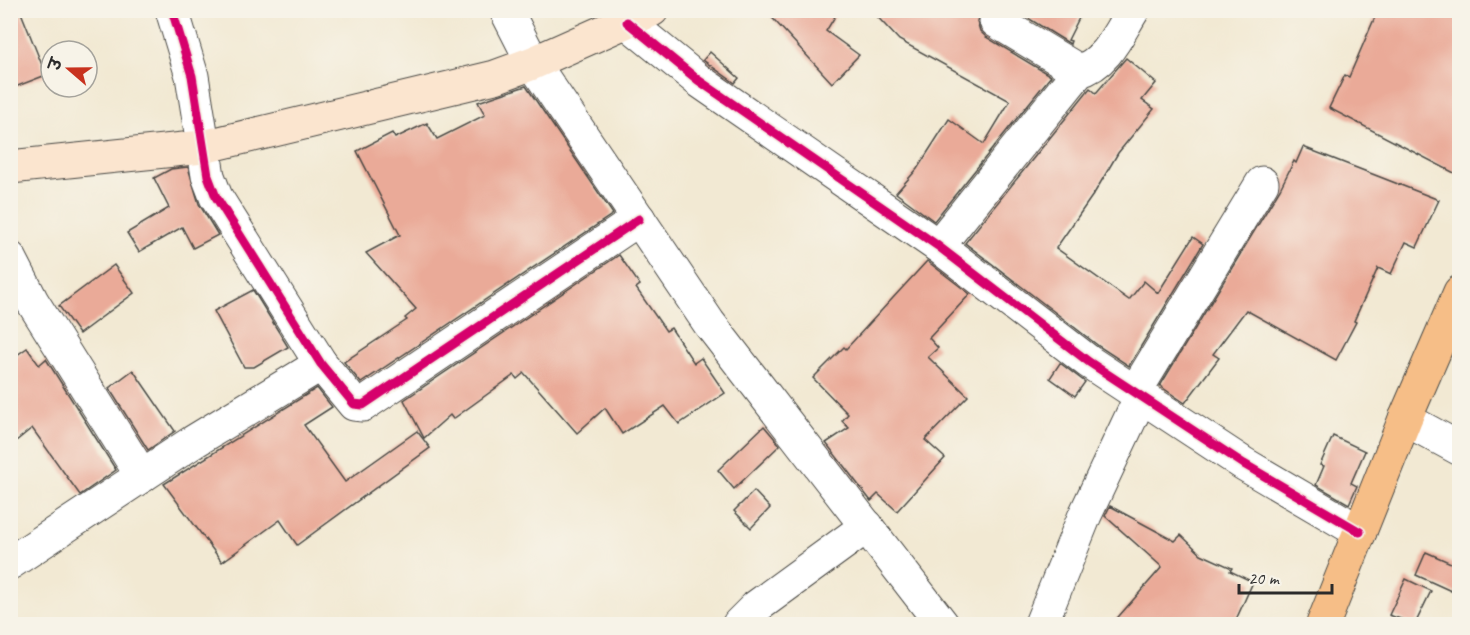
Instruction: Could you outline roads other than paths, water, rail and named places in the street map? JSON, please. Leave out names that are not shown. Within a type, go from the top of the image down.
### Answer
[{"type":"main road","points":[[1323,624],[1405,419],[1460,292]]},
{"type":"street","points":[[172,10],[192,76],[208,176],[216,197],[321,364],[345,398],[354,404],[363,405],[639,219]]},
{"type":"street","points":[[506,10],[533,63],[709,323],[942,624]]},
{"type":"street","points":[[938,246],[1079,71],[1091,68],[1103,57],[1133,10]]},
{"type":"street","points":[[10,168],[203,147],[495,77],[533,63],[640,16],[698,80],[938,246],[1089,362],[1244,464],[1360,532]]},
{"type":"street","points":[[996,21],[1079,71]]},
{"type":"street","points":[[1041,624],[1085,515],[1138,394],[1262,183]]},
{"type":"street","points":[[10,258],[32,301],[142,476]]},
{"type":"street","points":[[10,563],[142,476],[321,364]]},
{"type":"street","points":[[1405,419],[1460,449]]},
{"type":"street","points":[[738,624],[756,607],[867,526]]}]
